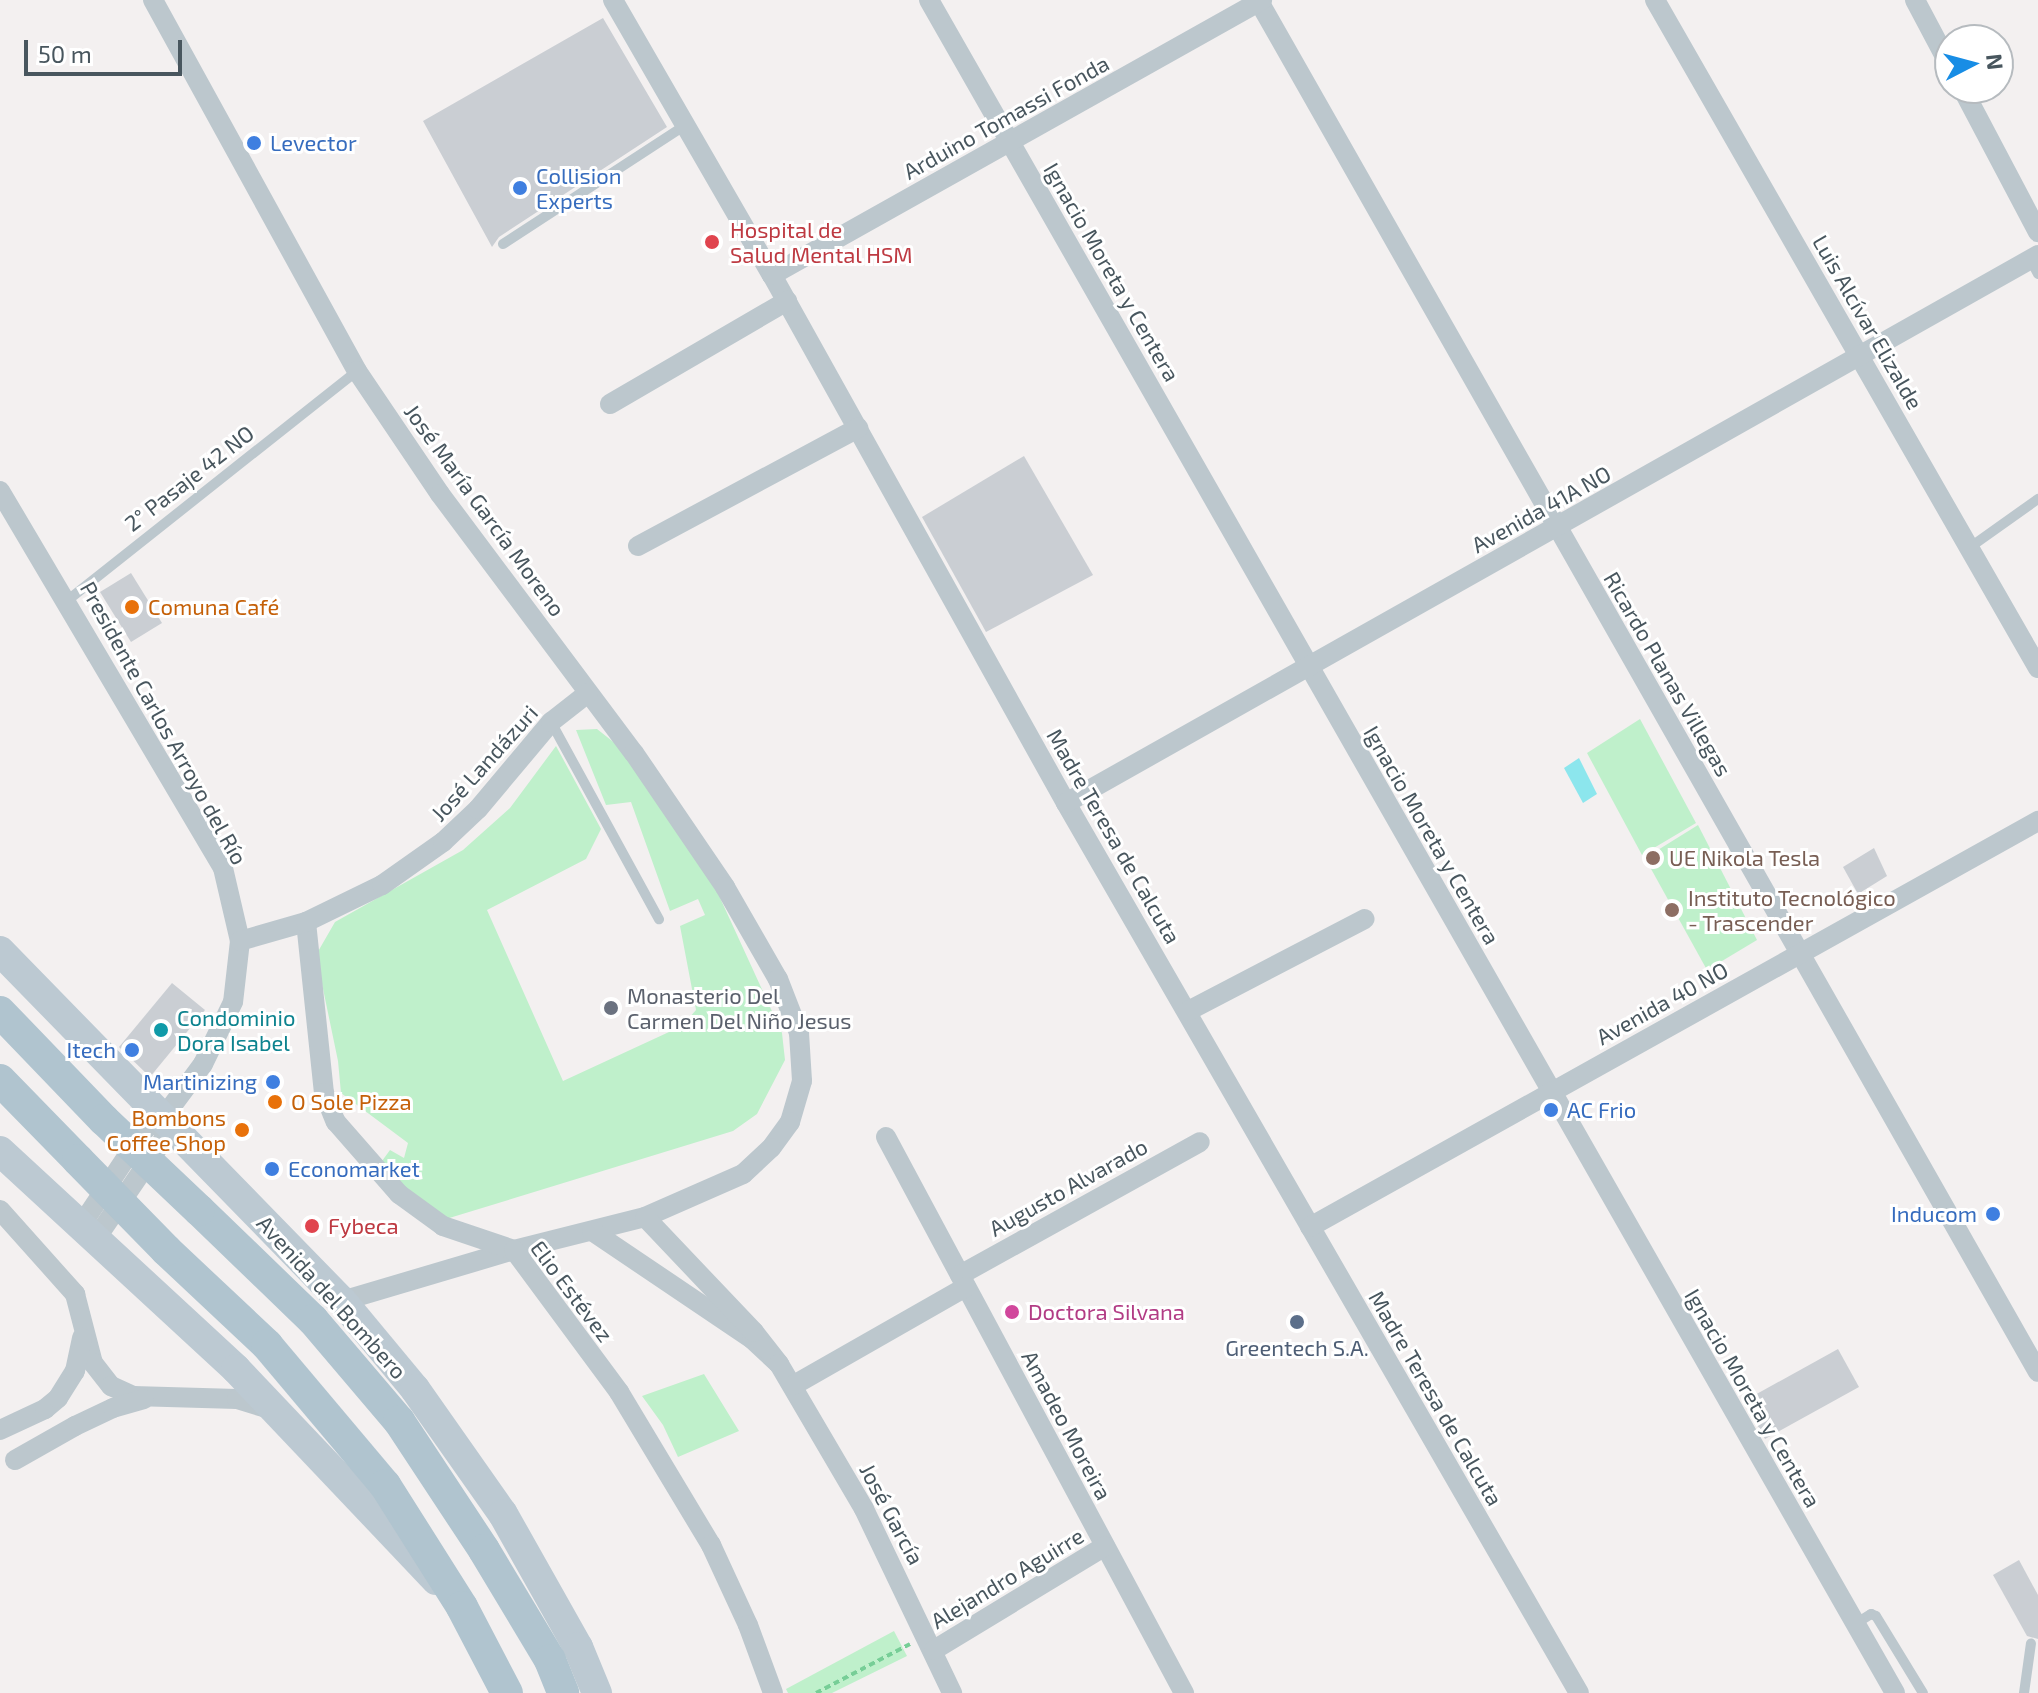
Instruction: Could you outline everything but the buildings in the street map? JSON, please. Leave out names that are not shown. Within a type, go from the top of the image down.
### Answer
[{"type":"main road","name":"Avenida del Bombero","points":[[0,951],[342,1301],[415,1389],[503,1514],[578,1647],[597,1693]]},
{"type":"main road","name":"Avenida del Bombero","points":[[0,1012],[104,1120],[313,1320],[399,1421],[491,1562],[550,1660],[563,1693]]},
{"type":"main road","points":[[0,1080],[166,1250],[267,1345],[331,1418],[385,1485],[462,1607],[507,1693]]},
{"type":"main road","points":[[0,1151],[279,1413],[462,1607]]},
{"type":"street","name":"José María García Moreno","points":[[153,0],[357,371],[440,494],[634,753],[725,887],[778,979],[799,1033],[802,1081],[790,1122],[771,1148],[743,1174],[645,1217],[514,1250],[342,1301]]},
{"type":"street","name":"Madre Teresa de Calcuta","points":[[613,0],[787,301],[1066,803],[1579,1693]]},
{"type":"street","name":"Ignacio Moreta y Centera","points":[[929,0],[1895,1693]]},
{"type":"street","name":"Luis Alcívar Elizalde","points":[[1655,0],[2038,668]]},
{"type":"street","points":[[1915,0],[1934,36]]},
{"type":"street","name":"Arduino Tomassi Fonda","points":[[772,275],[1260,1]]},
{"type":"street","name":"Ricardo Planas Villegas","points":[[1260,1],[2038,1372]]},
{"type":"street","points":[[1970,104],[2038,232]]},
{"type":"street","name":"Avenida 41A NO","points":[[1066,803],[2035,263]]},
{"type":"street","points":[[610,404],[787,301]]},
{"type":"street","points":[[638,546],[858,428]]},
{"type":"street","name":"Presidente Carlos Arroyo del Río","points":[[0,491],[68,600],[223,868],[240,941],[233,1002],[203,1064],[163,1118]]},
{"type":"street","name":"José Landázuri","points":[[240,941],[306,922],[382,885],[443,842],[478,809],[551,722],[588,693]]},
{"type":"street","name":"Avenida 40 NO","points":[[1310,1227],[2038,821]]},
{"type":"street","points":[[1188,1011],[1365,919]]},
{"type":"street","name":"Elio Estévez","points":[[306,922],[324,1093],[336,1122],[399,1194],[443,1226],[514,1250],[619,1392],[703,1532],[748,1625],[773,1693]]},
{"type":"street","points":[[88,1234],[164,1139],[163,1118]]},
{"type":"street","name":"Amadeo Moreira","points":[[886,1137],[1184,1693]]},
{"type":"street","name":"Augusto Alvarado","points":[[794,1385],[963,1281],[1200,1142]]},
{"type":"street","points":[[0,1210],[27,1243],[65,1279],[75,1294],[93,1363],[111,1386],[133,1396],[237,1399],[279,1413]]},
{"type":"street","name":"José García","points":[[645,1217],[754,1332],[794,1385],[864,1509],[931,1642],[952,1693]]},
{"type":"street","name":"José García","points":[[592,1231],[752,1339],[779,1364]]},
{"type":"street","points":[[0,1430],[45,1409],[58,1398],[75,1371],[84,1326]]},
{"type":"street","points":[[15,1460],[113,1408],[152,1397]]},
{"type":"street","name":"Alejandro Aguirre","points":[[931,1642],[1105,1546]]},
{"type":"lane","points":[[503,244],[687,124]]},
{"type":"lane","name":"2° Pasaje 42 NO","points":[[68,600],[357,371]]},
{"type":"lane","points":[[1969,548],[2038,499]]},
{"type":"lane","points":[[551,722],[659,919]]},
{"type":"lane","points":[[1855,1624],[1863,1617],[1876,1616],[1923,1693]]},
{"type":"lane","points":[[2024,1693],[2031,1643]]},
{"type":"path","points":[[816,1693],[931,1642]]},
{"type":"green space","points":[[1640,719],[1696,823],[1642,855],[1587,753]]},
{"type":"green space","points":[[597,729],[621,748],[710,876],[782,1033],[785,1060],[757,1114],[733,1131],[446,1219],[402,1187],[382,1161],[390,1150],[404,1158],[408,1143],[341,1093],[338,1061],[316,955],[335,922],[463,850],[510,808],[556,746],[601,829],[586,859],[487,910],[563,1081],[682,1026],[696,1010],[680,926],[705,915],[698,899],[670,911],[631,802],[606,805],[576,730]]},
{"type":"green space","points":[[1698,825],[1757,940],[1707,970],[1645,858]]},
{"type":"green space","points":[[704,1374],[739,1431],[678,1457],[663,1425],[642,1396]]},
{"type":"green space","points":[[894,1631],[907,1656],[832,1693],[788,1693],[786,1689]]},
{"type":"water","points":[[1579,758],[1597,794],[1583,803],[1564,768]]},
{"type":"place","name":"Levector","points":[[254,143]]},
{"type":"place","name":"Collision Experts","points":[[520,188]]},
{"type":"place","name":"Hospital de Salud Mental HSM","points":[[712,242]]},
{"type":"place","name":"Comuna Café","points":[[132,607]]},
{"type":"place","name":"UE Nikola Tesla","points":[[1653,858]]},
{"type":"place","name":"Instituto Tecnológico - Trascender","points":[[1672,910]]},
{"type":"place","name":"Monasterio Del Carmen Del Niño Jesus","points":[[611,1008]]},
{"type":"place","name":"Condominio Dora Isabel","points":[[161,1030]]},
{"type":"place","name":"Itech","points":[[132,1050]]},
{"type":"place","name":"Martinizing","points":[[273,1082]]},
{"type":"place","name":"O Sole Pizza","points":[[275,1102]]},
{"type":"place","name":"AC Frio","points":[[1551,1110]]},
{"type":"place","name":"Bombons Coffee Shop","points":[[242,1130]]},
{"type":"place","name":"Economarket","points":[[272,1169]]},
{"type":"place","name":"Inducom","points":[[1993,1214]]},
{"type":"place","name":"Fybeca","points":[[312,1226]]},
{"type":"place","name":"Doctora Silvana","points":[[1012,1312]]},
{"type":"place","name":"Greentech S.A.","points":[[1297,1322]]}]
